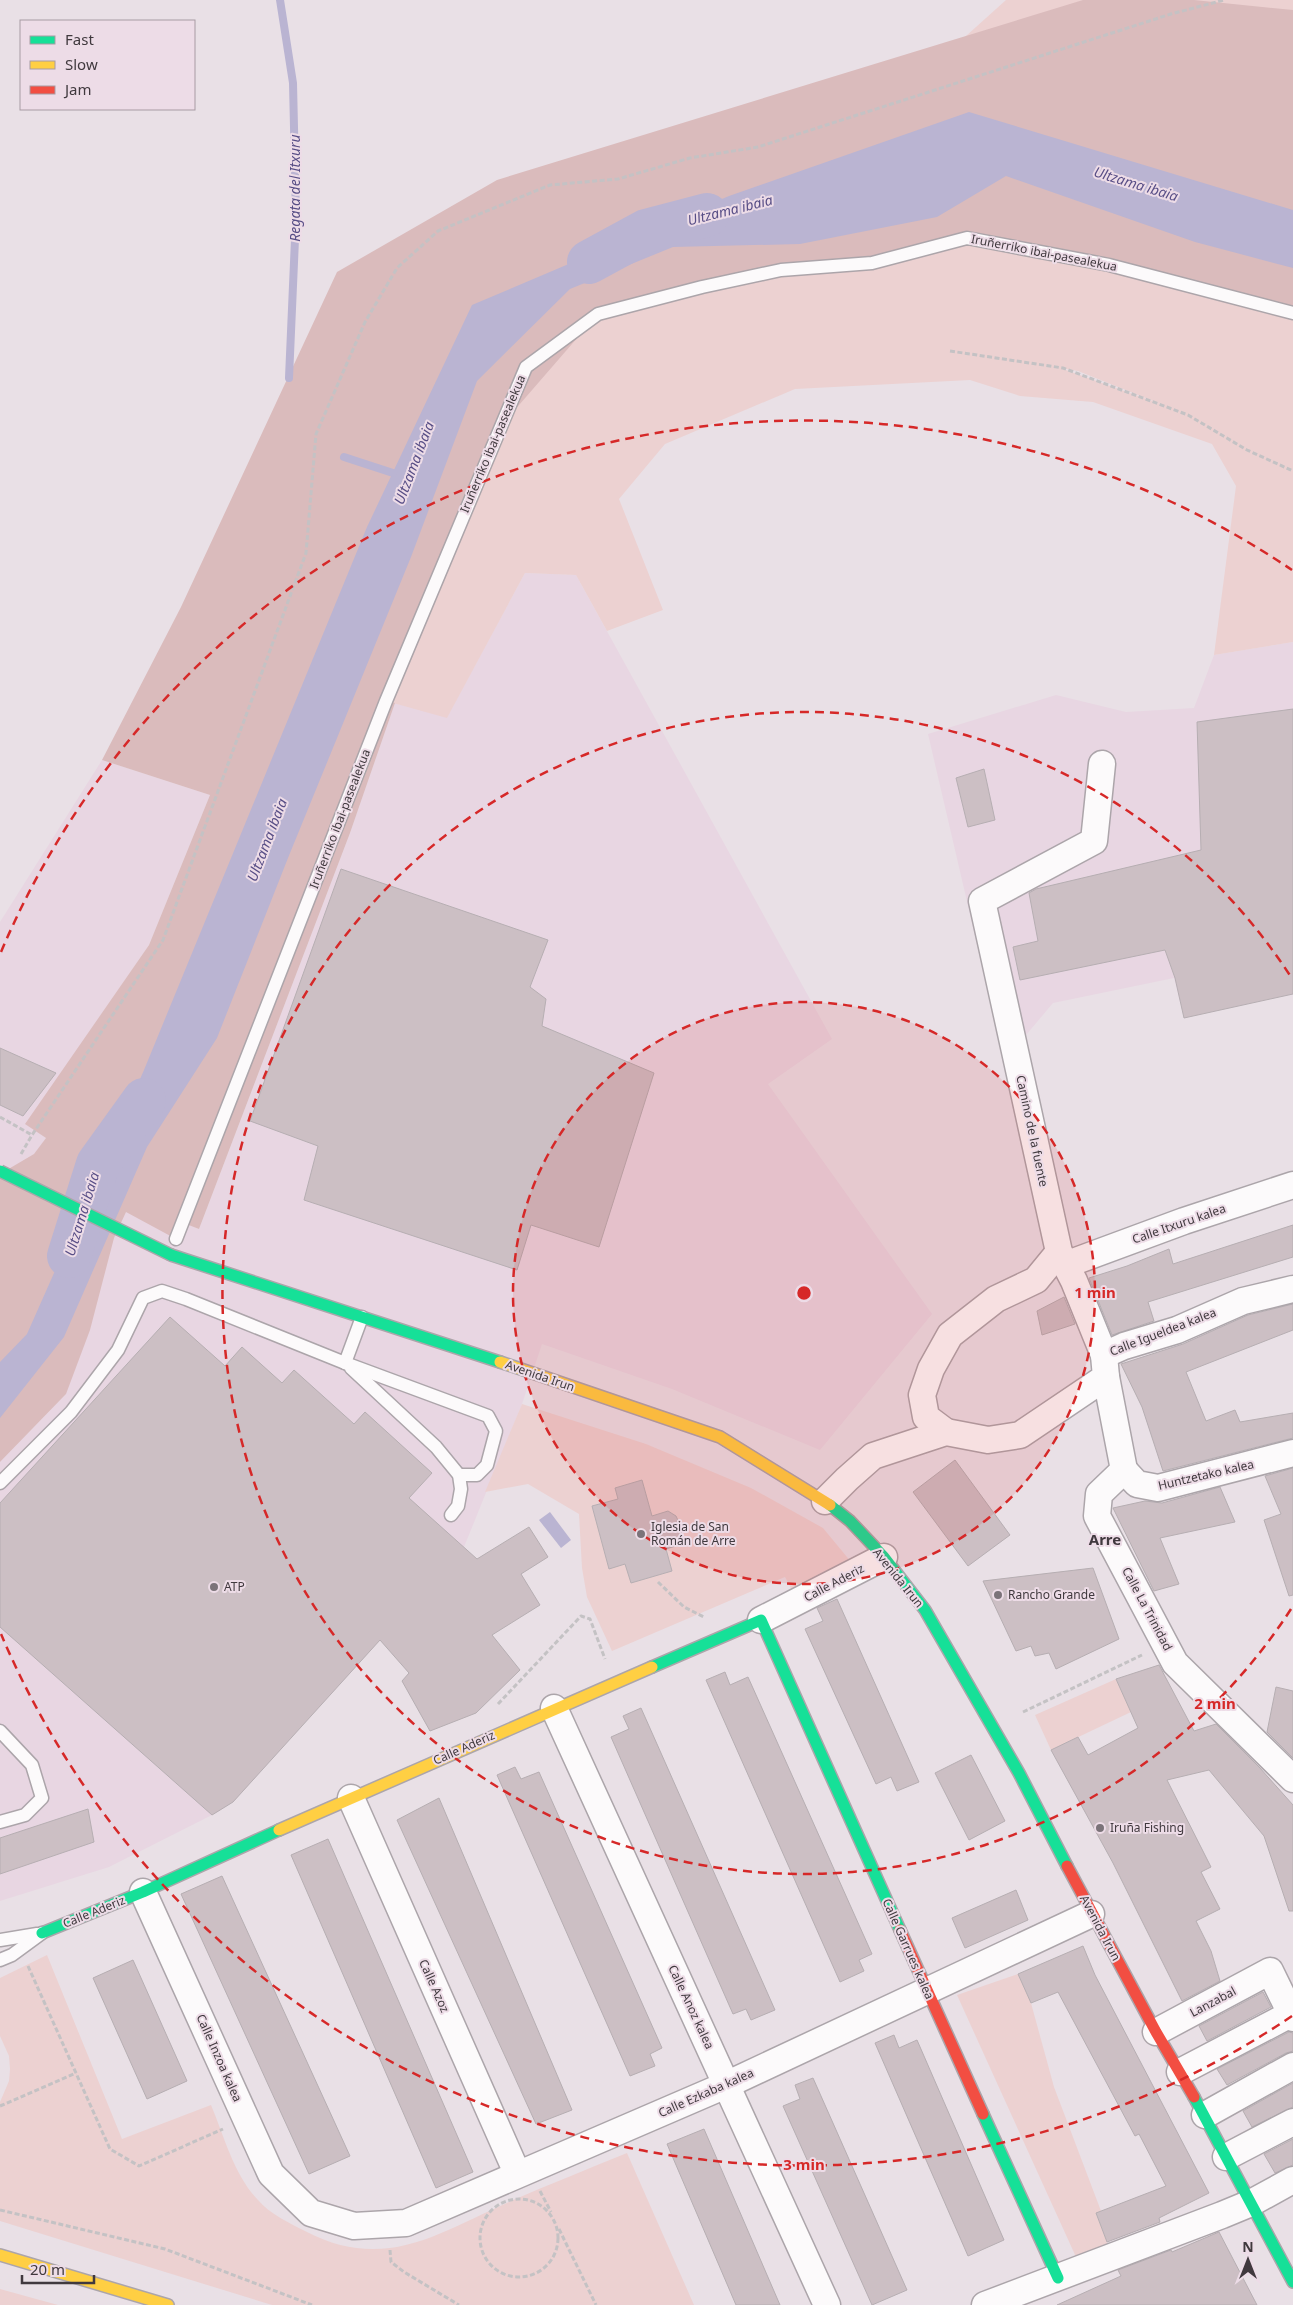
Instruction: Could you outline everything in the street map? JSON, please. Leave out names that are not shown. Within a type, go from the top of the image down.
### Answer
[{"type":"main road","name":"Avenida Irun","points":[[0,1171],[171,1255],[720,1437],[825,1501],[850,1521],[884,1557],[925,1610],[1019,1773],[1092,1914],[1156,2032],[1205,2114],[1293,2282]]},
{"type":"main road","name":"Calle Aderiz","points":[[42,1933],[143,1892],[554,1708],[761,1620]]},
{"type":"main road","name":"Calle Garrues kalea","points":[[761,1620],[1058,2278]]},
{"type":"main road","points":[[0,2255],[168,2305]]},
{"type":"street","name":"Camino de la fuente","points":[[1102,764],[1094,841],[982,901],[1062,1258],[1074,1281],[1105,1366]]},
{"type":"street","name":"Calle Itxuru kalea","points":[[1062,1258],[1293,1185]]},
{"type":"street","points":[[946,1432],[926,1417],[922,1395],[931,1369],[950,1335],[996,1299],[1036,1280],[1062,1258]]},
{"type":"street","name":"Calle Igueldea kalea","points":[[825,1501],[873,1456],[946,1432],[988,1440],[1020,1436],[1105,1366],[1124,1346],[1158,1337],[1243,1301],[1293,1289]]},
{"type":"street","points":[[1105,1366],[1124,1470]]},
{"type":"street","name":"Huntzetako kalea","points":[[1124,1470],[1137,1484],[1158,1488],[1293,1453]]},
{"type":"street","name":"Calle La Trinidad","points":[[1124,1470],[1099,1494],[1097,1516],[1175,1663],[1293,1779]]},
{"type":"street","name":"Calle Aderiz","points":[[761,1620],[884,1557]]},
{"type":"street","name":"Calle Anoz kalea","points":[[554,1708],[827,2305]]},
{"type":"street","name":"Calle Azoz","points":[[350,1798],[527,2180]]},
{"type":"street","name":"Calle Inzoa kalea","points":[[143,1892],[271,2174],[311,2213]]},
{"type":"street","name":"Calle Ezkaba kalea","points":[[311,2213],[354,2226],[406,2223],[527,2180],[1092,1914]]},
{"type":"street","name":"Lanzabal","points":[[1156,2032],[1270,1971],[1292,2016]]},
{"type":"street","points":[[1180,2072],[1292,2016]]},
{"type":"street","points":[[1205,2114],[1293,2066]]},
{"type":"street","points":[[1226,2157],[1293,2122]]},
{"type":"street","points":[[985,2305],[1030,2299],[1058,2278],[1251,2203],[1293,2180]]},
{"type":"lane","name":"Iruñerriko ibai-pasealekua","points":[[176,1239],[386,701],[526,367],[598,314],[702,287],[781,270],[872,263],[967,238],[1109,265],[1293,313]]},
{"type":"lane","points":[[0,1483],[71,1412],[118,1350],[143,1298],[162,1291],[488,1416],[496,1431],[487,1464],[477,1475],[459,1475]]},
{"type":"lane","points":[[346,1363],[362,1317]]},
{"type":"lane","points":[[346,1363],[436,1447],[459,1475],[461,1489],[458,1506],[451,1515]]},
{"type":"lane","points":[[0,1731],[32,1765],[42,1798],[25,1815],[0,1822]]},
{"type":"lane","points":[[0,1940],[42,1933]]},
{"type":"lane","points":[[0,1960],[12,1955],[42,1933]]},
{"type":"path","points":[[950,351],[1063,368],[1188,415],[1247,450],[1293,471]]},
{"type":"path","points":[[0,1117],[32,1135]]},
{"type":"path","points":[[658,1582],[684,1608],[709,1619]]},
{"type":"path","points":[[492,1710],[581,1616],[590,1619],[608,1664]]},
{"type":"path","points":[[1023,1712],[1166,1645]]},
{"type":"path","points":[[26,1961],[110,2149],[139,2166],[230,2126]]},
{"type":"path","points":[[0,2106],[76,2073]]},
{"type":"path","points":[[527,2180],[556,2224],[559,2236],[557,2249],[551,2261],[536,2273],[516,2277],[504,2274],[492,2267],[484,2257],[480,2244],[480,2232],[484,2219],[492,2209],[502,2202],[515,2198],[528,2199],[540,2204],[550,2212],[556,2224],[596,2305]]},
{"type":"path","points":[[0,2210],[165,2249],[312,2305]]},
{"type":"path","points":[[389,2244],[391,2262],[458,2305]]},
{"type":"shaded area","points":[[1006,0],[1293,0],[1293,19],[966,36]]},
{"type":"shaded area","points":[[1083,0],[1194,0],[1293,10],[1293,313],[967,238],[598,314],[499,428],[387,701],[395,703],[350,833],[199,1229],[181,1222],[176,1239],[126,1212],[114,1238],[90,1330],[66,1394],[0,1462],[0,1174],[34,1154],[46,1138],[25,1124],[149,945],[210,795],[102,760],[181,607],[337,272],[497,180]]},
{"type":"shaded area","points":[[967,238],[1293,313],[1293,642],[1214,655],[1236,486],[1212,444],[1093,402],[1020,396],[970,380],[795,389],[665,444],[619,499],[663,610],[607,631],[576,575],[525,573],[447,718],[386,701],[526,367],[598,314]],"holes":[[[1066,369],[1078,371],[1163,405]]]},
{"type":"shaded area","points":[[525,573],[576,575],[832,1039],[768,1084],[932,1314],[820,1450],[672,1389],[542,1344],[522,1404],[464,1547],[233,1802],[212,1815],[109,1867],[0,1901],[0,1462],[66,1394],[0,1185],[0,922],[102,760],[210,795],[149,945],[26,1124],[46,1138],[35,1155],[199,1229],[350,833],[395,703],[447,717]]},
{"type":"shaded area","points":[[1293,642],[1293,994],[1184,1018],[1174,978],[1053,1003],[1021,1041],[1044,1232],[928,734],[1056,695],[1126,712],[1194,708],[1214,655]]},
{"type":"shaded area","points":[[522,1404],[646,1444],[751,1488],[823,1528],[866,1580],[801,1607],[785,1577],[612,1651],[587,1597],[582,1568],[579,1514],[528,1484],[485,1492]],"holes":[[[642,1480],[652,1516],[668,1511],[673,1514],[681,1526],[682,1530],[678,1545],[666,1549],[672,1571],[631,1583],[625,1564],[609,1568],[592,1506],[618,1499],[615,1488]]]},
{"type":"shaded area","points":[[1116,1679],[1131,1712],[1051,1750],[1035,1715]]},
{"type":"shaded area","points":[[47,1955],[122,2139],[211,2105],[242,2179],[268,2210],[305,2231],[334,2243],[361,2249],[411,2244],[435,2236],[526,2195],[627,2153],[694,2305],[272,2305],[0,2221],[0,2102],[9,2081],[10,2069],[9,2056],[0,2036],[0,1978]]},
{"type":"shaded area","points":[[1018,1974],[1031,2003],[1054,2087],[1101,2211],[1096,2214],[1108,2245],[1076,2257],[957,1995]]},
{"type":"shaded area","points":[[0,2289],[58,2305],[0,2305]]},
{"type":"water","points":[[969,112],[1293,210],[1293,268],[1195,242],[1006,176],[937,217],[800,244],[673,247],[570,289],[477,381],[411,557],[217,1038],[147,1147],[64,1337],[0,1418],[0,1362],[27,1334],[144,1070],[367,527],[472,305],[729,196]]},
{"type":"water","points":[[550,1512],[571,1540],[561,1548],[539,1520]]},
{"type":"building","points":[[1293,709],[1293,994],[1184,1018],[1175,978],[1165,950],[1020,980],[1013,947],[1038,941],[1029,893],[1036,889],[1201,850],[1197,722]]},
{"type":"building","points":[[984,769],[995,820],[968,827],[956,778]]},
{"type":"building","points":[[341,869],[548,940],[530,987],[546,999],[542,1026],[654,1073],[599,1247],[531,1225],[517,1270],[304,1200],[318,1146],[250,1121]]},
{"type":"building","points":[[0,1048],[56,1073],[23,1116],[0,1105]]},
{"type":"building","points":[[1293,1225],[1293,1257],[1148,1302],[1154,1321],[1112,1335],[1089,1278],[1127,1266],[1169,1249],[1173,1264]]},
{"type":"building","points":[[1064,1297],[1075,1324],[1042,1335],[1037,1311]]},
{"type":"building","points":[[1293,1304],[1293,1330],[1186,1372],[1206,1421],[1235,1410],[1240,1422],[1293,1413],[1293,1438],[1163,1471],[1142,1407],[1121,1364],[1183,1344],[1248,1315]]},
{"type":"building","name":"ATP","points":[[170,1317],[225,1366],[242,1347],[282,1383],[294,1370],[354,1424],[365,1412],[432,1473],[409,1498],[477,1559],[529,1527],[548,1557],[521,1574],[540,1605],[492,1635],[520,1670],[476,1713],[430,1731],[402,1681],[409,1673],[380,1640],[233,1802],[212,1815],[0,1627],[0,1503]]},
{"type":"building","points":[[955,1460],[1010,1535],[968,1566],[913,1492]]},
{"type":"building","points":[[1293,1468],[1293,1595],[1289,1596],[1264,1520],[1281,1514],[1265,1476]]},
{"type":"building","name":"Iglesia de San Román de Arre","points":[[642,1480],[652,1516],[668,1511],[676,1516],[682,1529],[681,1539],[679,1545],[666,1549],[672,1571],[631,1583],[625,1564],[609,1569],[592,1506],[618,1499],[615,1488]]},
{"type":"building","points":[[1220,1487],[1235,1522],[1160,1538],[1179,1584],[1154,1591],[1113,1508],[1145,1501],[1162,1503]]},
{"type":"building","points":[[1093,1568],[1119,1639],[1056,1669],[1049,1653],[1035,1656],[1031,1646],[1016,1651],[983,1581]]},
{"type":"building","points":[[837,1599],[919,1782],[897,1791],[891,1777],[876,1784],[805,1629],[823,1621],[817,1608]]},
{"type":"building","points":[[1159,1665],[1194,1731],[1216,1724],[1260,1768],[1293,1805],[1293,1911],[1289,1911],[1264,1836],[1209,1770],[1167,1780],[1211,1867],[1201,1872],[1220,1909],[1196,1921],[1211,1951],[1220,1981],[1182,2001],[1113,1863],[1051,1750],[1078,1737],[1088,1755],[1138,1728],[1116,1679]]},
{"type":"building","points":[[725,1672],[730,1685],[748,1677],[872,1954],[859,1960],[864,1971],[840,1982],[706,1680]]},
{"type":"building","points":[[1276,1687],[1293,1691],[1293,1758],[1267,1732]]},
{"type":"building","points":[[641,1708],[775,2010],[751,2020],[746,2009],[733,2014],[611,1737],[629,1729],[623,1716]]},
{"type":"building","points":[[971,1755],[1005,1821],[969,1840],[935,1773]]},
{"type":"building","points":[[515,1767],[521,1779],[539,1772],[662,2048],[650,2054],[655,2066],[630,2076],[497,1775]]},
{"type":"building","points":[[439,1798],[572,2110],[536,2124],[397,1820]]},
{"type":"building","points":[[88,1809],[94,1842],[0,1874],[0,1838]]},
{"type":"building","points":[[328,1839],[473,2172],[436,2188],[291,1855]]},
{"type":"building","points":[[222,1876],[350,2156],[309,2174],[181,1894]]},
{"type":"building","points":[[1016,1890],[1028,1920],[965,1948],[952,1918]]},
{"type":"building","points":[[1083,1946],[1095,1975],[1209,2193],[1159,2218],[1160,2222],[1107,2242],[1096,2213],[1166,2186],[1139,2134],[1135,2136],[1058,1992],[1031,2003],[1018,1974]]},
{"type":"building","points":[[133,1960],[187,2081],[147,2099],[93,1978]]},
{"type":"building","points":[[1263,1992],[1271,2007],[1207,2041],[1199,2026]]},
{"type":"building","points":[[1289,2032],[1293,2033],[1293,2051],[1227,2085],[1217,2069]]},
{"type":"building","points":[[894,2035],[899,2048],[917,2040],[1004,2240],[968,2256],[875,2043]]},
{"type":"building","points":[[813,2078],[907,2290],[872,2305],[783,2106],[800,2099],[795,2085]]},
{"type":"building","points":[[1293,2083],[1293,2107],[1252,2127],[1243,2111]]},
{"type":"building","points":[[704,2129],[780,2305],[736,2305],[667,2144]]},
{"type":"building","points":[[1293,2139],[1293,2165],[1275,2173],[1264,2154]]},
{"type":"building","points":[[1219,2232],[1257,2305],[1057,2305],[1121,2276],[1118,2270],[1171,2250],[1172,2252]]},
{"type":"waterway","name":"Regata del Itxuru","points":[[280,0],[293,83],[296,216],[289,378]]},
{"type":"waterway","name":"Ultzama ibaia","points":[[589,262],[646,231],[707,215]]},
{"type":"waterway","name":"Regata del Itxuru","points":[[344,457],[393,473]]},
{"type":"waterway","name":"Ultzama ibaia","points":[[69,1256],[98,1164],[144,1100]]},
{"type":"traffic: fast","points":[[0,1171],[171,1255]]},
{"type":"traffic: fast","points":[[171,1255],[500,1362]]},
{"type":"traffic: fast","points":[[830,1505],[850,1521],[884,1557],[925,1610],[1019,1773],[1067,1866]]},
{"type":"traffic: fast","points":[[652,1667],[761,1620],[900,1930]]},
{"type":"traffic: fast","points":[[42,1933],[143,1892],[279,1830]]},
{"type":"traffic: fast","points":[[1194,2097],[1293,2282]]},
{"type":"traffic: fast","points":[[983,2114],[1058,2278]]},
{"type":"traffic: slow","points":[[500,1362],[720,1437],[830,1505]]},
{"type":"traffic: slow","points":[[279,1830],[652,1667]]},
{"type":"traffic: slow","points":[[0,2255],[168,2305]]},
{"type":"traffic: jam","points":[[1067,1866],[1156,2032],[1194,2097]]},
{"type":"traffic: jam","points":[[900,1930],[983,2114]]},
{"type":"place","name":"Iglesia de San Román de Arre","points":[[641,1534]]},
{"type":"place","name":"ATP","points":[[214,1587]]},
{"type":"place","name":"Rancho Grande","points":[[998,1595]]},
{"type":"place","name":"Iruña Fishing","points":[[1100,1828]]},
{"type":"district","name":"Arre","points":[[1105,1540]]}]
